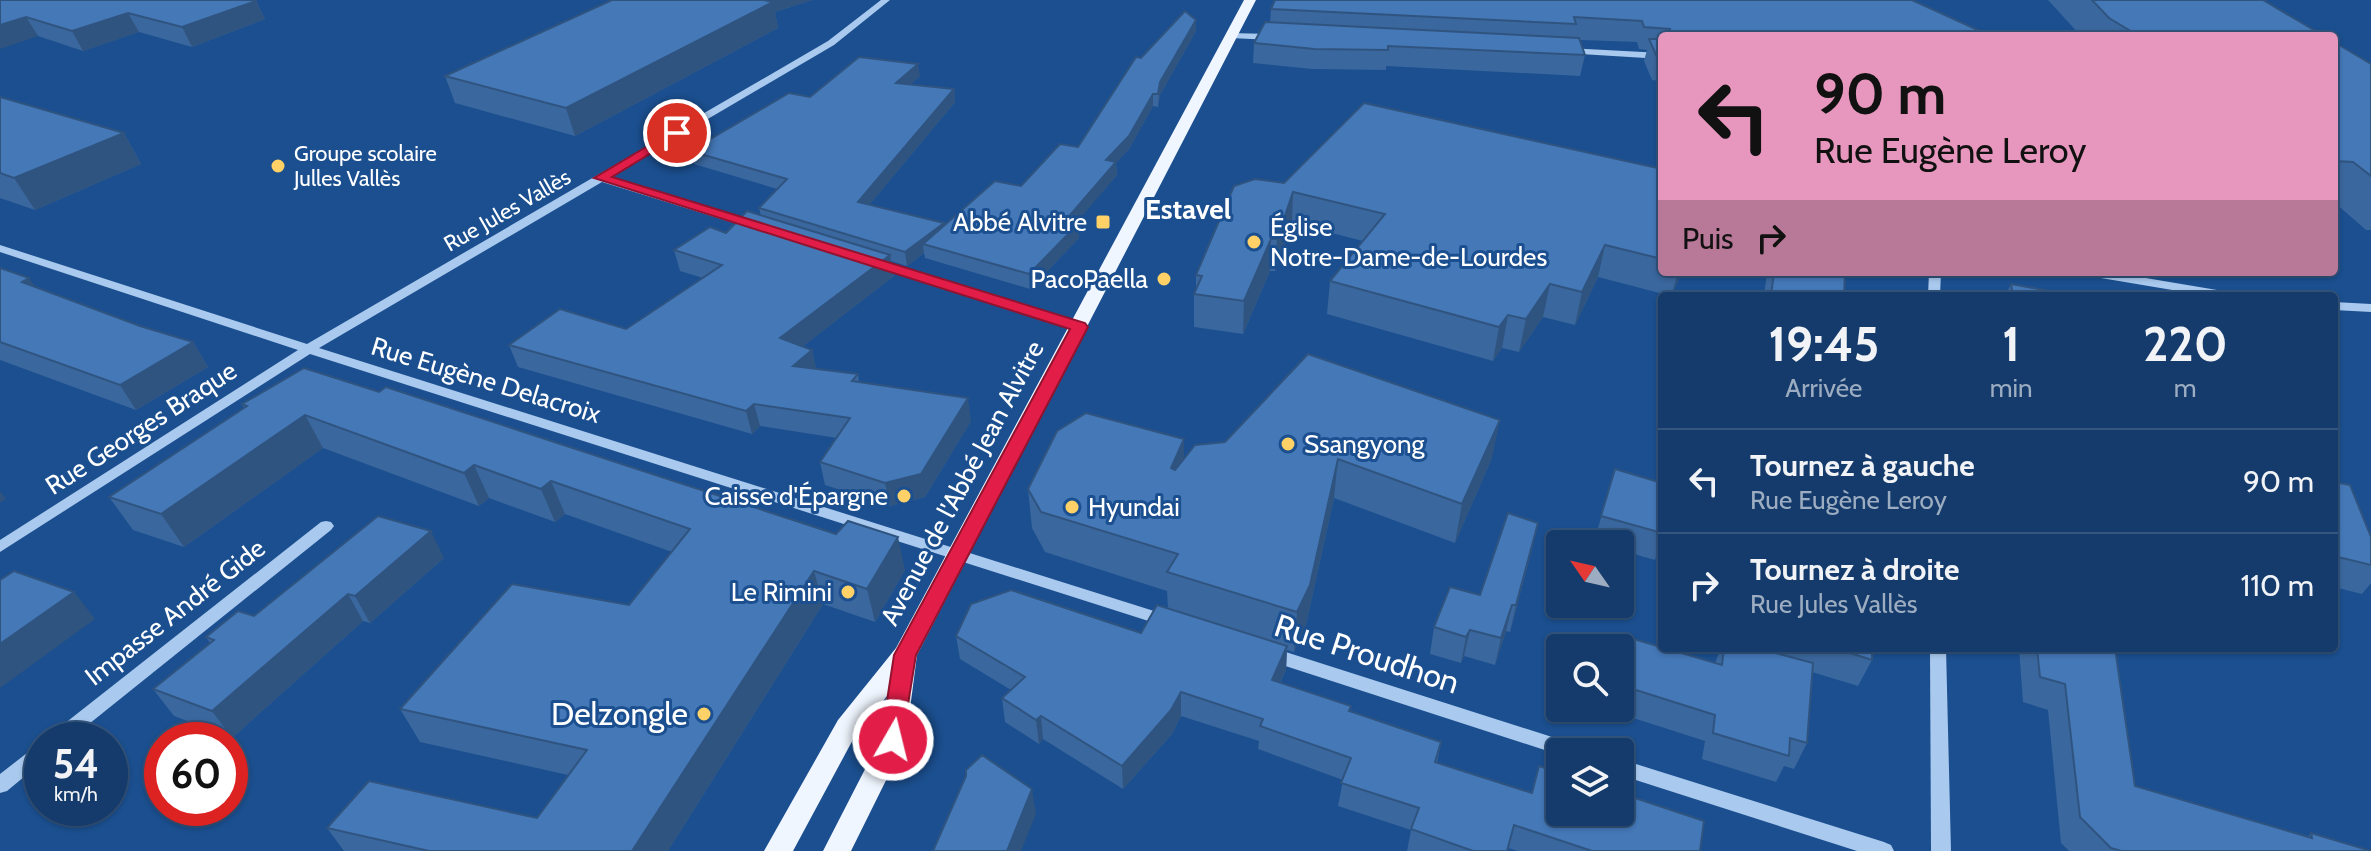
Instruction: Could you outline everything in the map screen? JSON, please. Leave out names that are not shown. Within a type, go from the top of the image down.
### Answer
[{"type":"main road","name":"Avenue de l'Abbé Jean Alvitre","points":[[778,851],[847,727],[905,655],[1250,0]]},
{"type":"main road","name":"Avenue de l'Abbé Jean Alvitre","points":[[837,851],[893,740],[905,655]]},
{"type":"street","name":"Rue Jules Vallès","points":[[308,349],[831,43],[886,0]]},
{"type":"street","points":[[1231,35],[1279,38]]},
{"type":"street","points":[[1550,50],[1658,56]]},
{"type":"street","points":[[601,178],[765,229]]},
{"type":"street","name":"Rue Eugène Delacroix","points":[[0,248],[308,349],[959,554]]},
{"type":"street","points":[[870,262],[1079,327]]},
{"type":"street","points":[[2112,276],[2206,292]]},
{"type":"street","points":[[2338,306],[2371,308]]},
{"type":"street","name":"Rue Georges Braque","points":[[0,547],[308,349]]},
{"type":"street","name":"Impasse André Gide","points":[[79,722],[326,526]]},
{"type":"street","points":[[959,554],[1184,626]]},
{"type":"street","name":"Rue Proudhon","points":[[1259,651],[1546,743]]},
{"type":"street","points":[[1938,652],[1941,851]]},
{"type":"street","points":[[0,785],[24,766]]},
{"type":"street","points":[[1634,771],[1884,851]]},
{"type":"building","points":[[0,0],[256,1],[182,27],[128,13],[72,31],[26,17],[0,25]]},
{"type":"building","points":[[612,0],[773,2],[566,108],[445,76]]},
{"type":"building","points":[[1275,0],[1912,0],[1982,32],[1670,32],[1670,29],[1644,27],[1642,21],[1574,17],[1576,24],[1271,9]]},
{"type":"building","points":[[2092,0],[2263,0],[2317,32],[2132,32],[2109,18]]},
{"type":"building","points":[[1185,11],[1196,20],[1160,82],[1158,94],[1153,94],[1129,136],[1106,160],[1116,162],[1065,221],[1078,224],[1029,274],[923,244],[995,181],[1021,186],[1060,144],[1078,147],[1136,57],[1141,58]]},
{"type":"building","points":[[1265,22],[1579,38],[1585,55],[1388,46],[1388,50],[1314,49],[1254,43]]},
{"type":"building","points":[[1649,39],[1658,39],[1657,57]]},
{"type":"building","points":[[2338,44],[2371,64],[2371,176],[2353,162],[2338,161]]},
{"type":"building","points":[[859,57],[918,64],[896,83],[954,89],[858,202],[944,223],[905,252],[759,208],[787,179],[690,151],[789,93],[810,97]]},
{"type":"building","points":[[0,97],[124,133],[14,178],[0,173]]},
{"type":"building","points":[[1364,103],[1658,168],[1658,258],[1605,245],[1582,292],[1550,284],[1526,319],[1508,315],[1499,327],[1330,281],[1385,214],[1293,192],[1277,239],[1271,239],[1244,301],[1194,294],[1202,276],[1196,275],[1234,186],[1255,179],[1284,183]]},
{"type":"building","points":[[747,211],[890,255],[780,338],[812,350],[793,366],[858,374],[852,381],[968,398],[921,474],[885,483],[820,462],[850,418],[754,404],[746,411],[509,345],[560,309],[626,329],[722,265],[674,250],[710,227],[726,233]]},
{"type":"building","points":[[0,268],[29,278],[22,282],[140,326],[193,342],[120,385],[0,342]]},
{"type":"building","points":[[1774,276],[1845,276],[1844,292],[1772,292]]},
{"type":"building","points":[[2011,284],[2055,292],[2012,292]]},
{"type":"building","points":[[1308,354],[1500,420],[1462,504],[1338,459],[1310,585],[1297,612],[1167,572],[1178,554],[1041,512],[1028,489],[1057,431],[1086,413],[1184,439],[1171,468],[1175,470],[1195,445],[1225,442]]},
{"type":"building","points":[[304,368],[379,392],[386,387],[836,534],[848,521],[898,537],[867,589],[814,571],[632,851],[429,851],[327,828],[369,781],[537,818],[587,750],[400,709],[512,584],[629,605],[690,529],[551,481],[541,489],[474,465],[464,473],[305,415],[161,514],[109,497],[247,406],[242,404]]},
{"type":"building","points":[[1615,469],[1658,482],[1658,532],[1601,516]]},
{"type":"building","points":[[2338,483],[2350,485],[2371,537],[2371,565],[2338,557]]},
{"type":"building","points":[[1508,513],[1538,523],[1516,605],[1512,605],[1501,638],[1470,630],[1466,637],[1434,627],[1450,587],[1480,595]]},
{"type":"building","points":[[378,516],[431,531],[355,596],[348,594],[212,711],[153,689],[214,640],[206,637],[238,611],[254,616]]},
{"type":"building","points":[[14,571],[74,592],[0,644],[0,580]]},
{"type":"building","points":[[1011,590],[1141,633],[1157,605],[1287,646],[1272,680],[1351,706],[1349,711],[1441,742],[1435,762],[1532,793],[1539,766],[1546,768],[1546,826],[1634,826],[1634,798],[1704,821],[1700,851],[1592,851],[1514,825],[1507,851],[1473,851],[1411,829],[1419,808],[1341,783],[1351,758],[1260,726],[1263,719],[1181,692],[1171,710],[1122,766],[1041,716],[1036,720],[1002,698],[1025,677],[956,636],[971,604]]},
{"type":"building","points":[[1634,639],[1658,646],[1658,652],[1678,652],[1722,665],[1724,652],[1772,652],[1813,663],[1807,743],[1790,738],[1789,756],[1713,733],[1715,715],[1634,689]]},
{"type":"building","points":[[1847,652],[1872,652],[1872,660]]},
{"type":"building","points":[[2037,652],[2116,652],[2135,786],[2312,838],[2311,833],[2371,851],[2121,851],[2111,848],[2080,817],[2065,684],[2040,677]]},
{"type":"building","points":[[982,755],[1032,789],[1007,851],[933,851],[966,770]]},
{"type":"place","name":"Groupe scolaire Julles Vallès","points":[[278,166]]},
{"type":"place","name":"Abbé Alvitre","points":[[1103,222]]},
{"type":"place","name":"Église Notre-Dame-de-Lourdes","points":[[1254,242]]},
{"type":"place","name":"PacoPaella","points":[[1164,279]]},
{"type":"place","name":"Ssangyong","points":[[1288,444]]},
{"type":"place","name":"Caisse d'Épargne","points":[[904,496]]},
{"type":"place","name":"Hyundai","points":[[1072,507]]},
{"type":"place","name":"Le Rimini","points":[[848,592]]},
{"type":"place","name":"Delzongle","points":[[704,714]]},
{"type":"district","name":"Estavel","points":[[1188,209]]},
{"type":"route","points":[[677,133],[601,178],[1079,327],[905,655],[893,740]]}]
